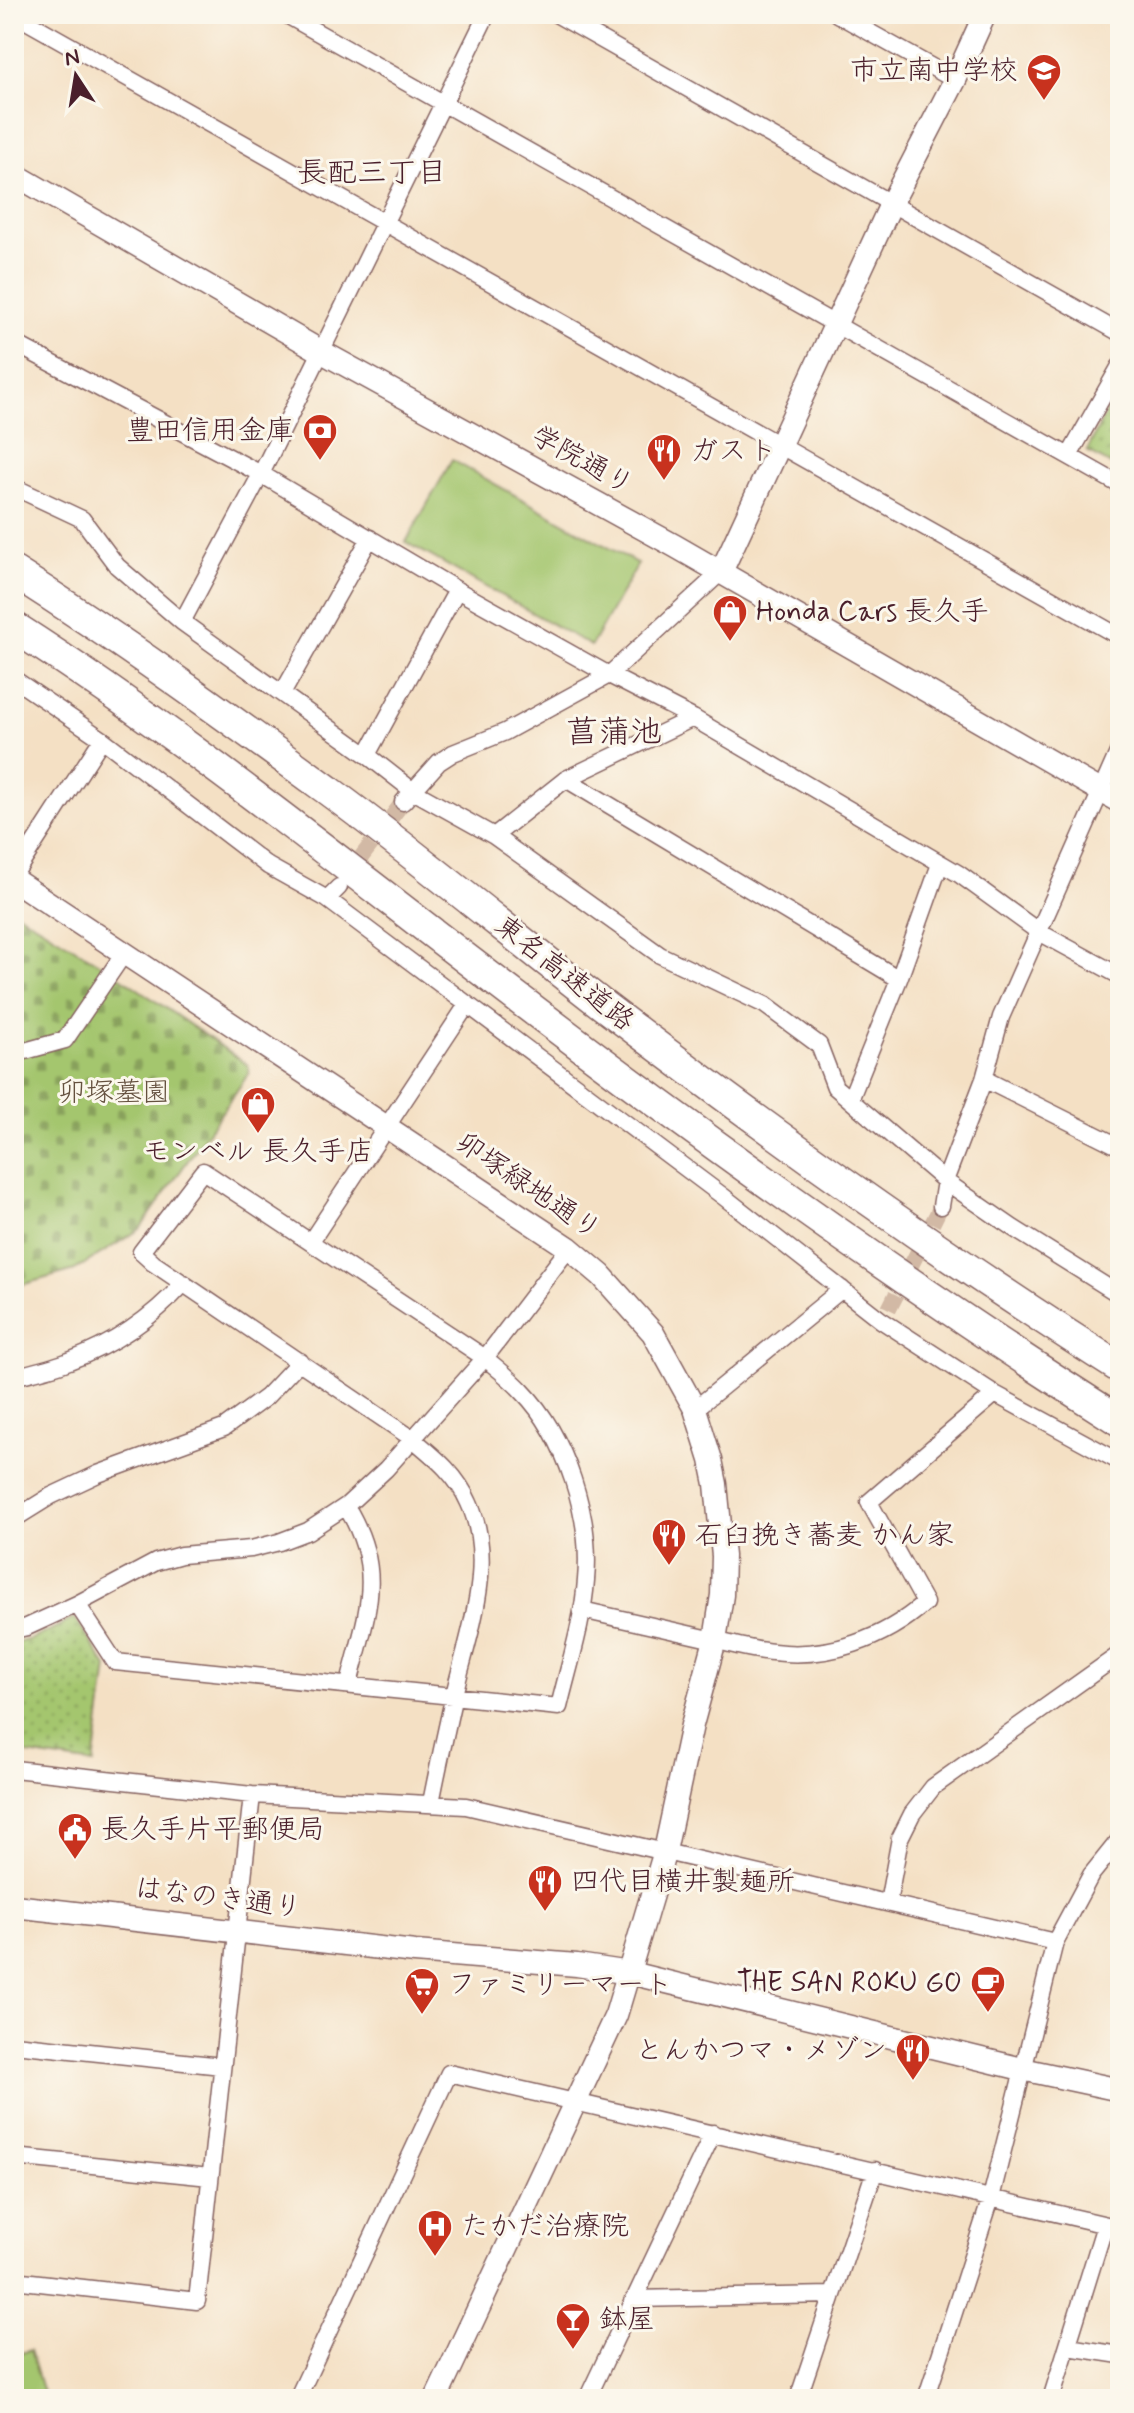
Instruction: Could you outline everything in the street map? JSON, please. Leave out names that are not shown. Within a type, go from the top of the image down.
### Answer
[{"type":"highway","name":"東名高速道路","points":[[14,572],[330,792],[606,1007],[878,1207],[1120,1368]]},
{"type":"highway","name":"東名高速道路","points":[[14,627],[297,827],[707,1140],[897,1275],[1120,1421]]},
{"type":"street","points":[[14,14],[1120,637]]},
{"type":"street","points":[[285,14],[1120,485]]},
{"type":"street","points":[[182,622],[261,474],[487,14]]},
{"type":"street","points":[[556,14],[1120,333]]},
{"type":"street","points":[[837,14],[955,80]]},
{"type":"street","points":[[408,797],[439,762],[453,753],[505,732],[609,675],[721,572],[892,202],[985,14]]},
{"type":"street","name":"学院通り","points":[[14,174],[322,352],[721,572],[1110,796]]},
{"type":"street","points":[[14,343],[261,474],[457,590],[693,718],[940,864],[1039,932],[1120,976]]},
{"type":"street","points":[[1069,456],[1120,366]]},
{"type":"street","points":[[14,487],[82,519],[117,566],[182,622],[367,755],[408,797],[494,836],[660,955],[765,1005],[809,1037],[819,1045],[835,1087],[945,1181],[1120,1295]]},
{"type":"street","points":[[282,694],[370,538]]},
{"type":"street","points":[[367,755],[457,590]]},
{"type":"street","points":[[14,679],[102,739],[268,866],[333,893],[467,1005],[842,1289],[885,1315],[995,1394],[1120,1462]]},
{"type":"street","points":[[494,836],[566,779],[693,718]]},
{"type":"street","points":[[14,878],[102,739]]},
{"type":"street","points":[[941,1206],[945,1181],[984,1079],[1001,1017],[1039,932],[1110,796],[1120,748]]},
{"type":"street","points":[[566,779],[899,979]]},
{"type":"street","points":[[850,1100],[899,979],[940,864]]},
{"type":"street","name":"卯塚緑地通り","points":[[14,878],[569,1248],[601,1275],[653,1333],[695,1409],[711,1460],[720,1515],[722,1595],[715,1640],[692,1725],[665,1851],[630,1973],[616,2015],[436,2399]]},
{"type":"street","points":[[14,1054],[65,1040],[125,952]]},
{"type":"street","points":[[311,1241],[467,1005]]},
{"type":"street","points":[[984,1079],[1120,1147]]},
{"type":"street","points":[[77,1604],[115,1662],[349,1684],[454,1696],[559,1707],[582,1610],[587,1578],[586,1552],[582,1513],[573,1479],[543,1418],[524,1392],[485,1358],[203,1171],[141,1252],[413,1439],[449,1469],[470,1504],[480,1539],[480,1576],[476,1600],[454,1696],[431,1803]]},
{"type":"street","points":[[14,1630],[77,1604],[156,1562],[181,1555],[251,1549],[279,1542],[308,1531],[346,1506],[386,1469],[485,1358],[569,1248]]},
{"type":"street","points":[[14,1377],[70,1361],[133,1329],[168,1301],[184,1283]]},
{"type":"street","points":[[695,1409],[842,1289]]},
{"type":"street","points":[[14,1519],[51,1496],[98,1474],[224,1428],[266,1397],[300,1361]]},
{"type":"street","points":[[582,1610],[773,1652],[813,1653],[863,1641],[905,1621],[925,1603],[869,1502],[995,1394]]},
{"type":"street","points":[[346,1506],[361,1530],[372,1574],[370,1600],[349,1684]]},
{"type":"street","points":[[888,1903],[900,1838],[912,1814],[933,1787],[1120,1654]]},
{"type":"street","points":[[14,1769],[252,1795],[466,1806],[1055,1942]]},
{"type":"street","points":[[14,2280],[197,2301],[252,1795]]},
{"type":"street","points":[[926,2399],[991,2198],[1055,1942],[1091,1875],[1113,1858],[1120,1839]]},
{"type":"street","name":"はなのき通り","points":[[14,1906],[630,1973],[1120,2090]]},
{"type":"street","points":[[14,2044],[222,2066]]},
{"type":"street","points":[[297,2399],[449,2073],[1113,2226],[1051,2399]]},
{"type":"street","points":[[587,2399],[713,2133]]},
{"type":"street","points":[[14,2157],[210,2177]]},
{"type":"street","points":[[798,2399],[875,2170]]},
{"type":"street","points":[[634,2299],[833,2295]]},
{"type":"street","points":[[1068,2347],[1120,2355]]},
{"type":"green space","points":[[1120,383],[1120,470],[1087,451]]},
{"type":"green space","points":[[452,460],[638,564],[591,646],[406,542]]},
{"type":"green space","name":"卯塚墓園","points":[[14,911],[112,971],[248,1065],[249,1073],[140,1229],[75,1270],[14,1287]]},
{"type":"green space","points":[[75,1618],[107,1667],[94,1764],[14,1752],[14,1643],[32,1639]]},
{"type":"green space","points":[[30,2350],[45,2399],[14,2399],[14,2355]]},
{"type":"tunnel","points":[[347,876],[403,802]]},
{"type":"tunnel","points":[[889,1309],[941,1206]]},
{"type":"place","name":"市立南中学校","points":[[1044,102]]},
{"type":"place","name":"豊田信用金庫","points":[[320,462]]},
{"type":"place","name":"ガスト","points":[[664,482]]},
{"type":"place","name":"Honda Cars 長久手","points":[[730,643]]},
{"type":"place","name":"モンベル 長久手店","points":[[258,1135]]},
{"type":"place","name":"石臼挽き蕎麦 かん家","points":[[669,1567]]},
{"type":"place","name":"長久手片平郵便局","points":[[75,1861]]},
{"type":"place","name":"四代目横井製麺所","points":[[545,1913]]},
{"type":"place","name":"THE SAN ROKU GO","points":[[988,2014]]},
{"type":"place","name":"ファミリーマート","points":[[422,2016]]},
{"type":"place","name":"とんかつマ・メゾン","points":[[913,2082]]},
{"type":"place","name":"たかだ治療院","points":[[435,2258]]},
{"type":"place","name":"鉢屋","points":[[573,2351]]},
{"type":"district","name":"長配三丁目","points":[[372,173]]},
{"type":"district","name":"菖蒲池","points":[[614,733]]}]
